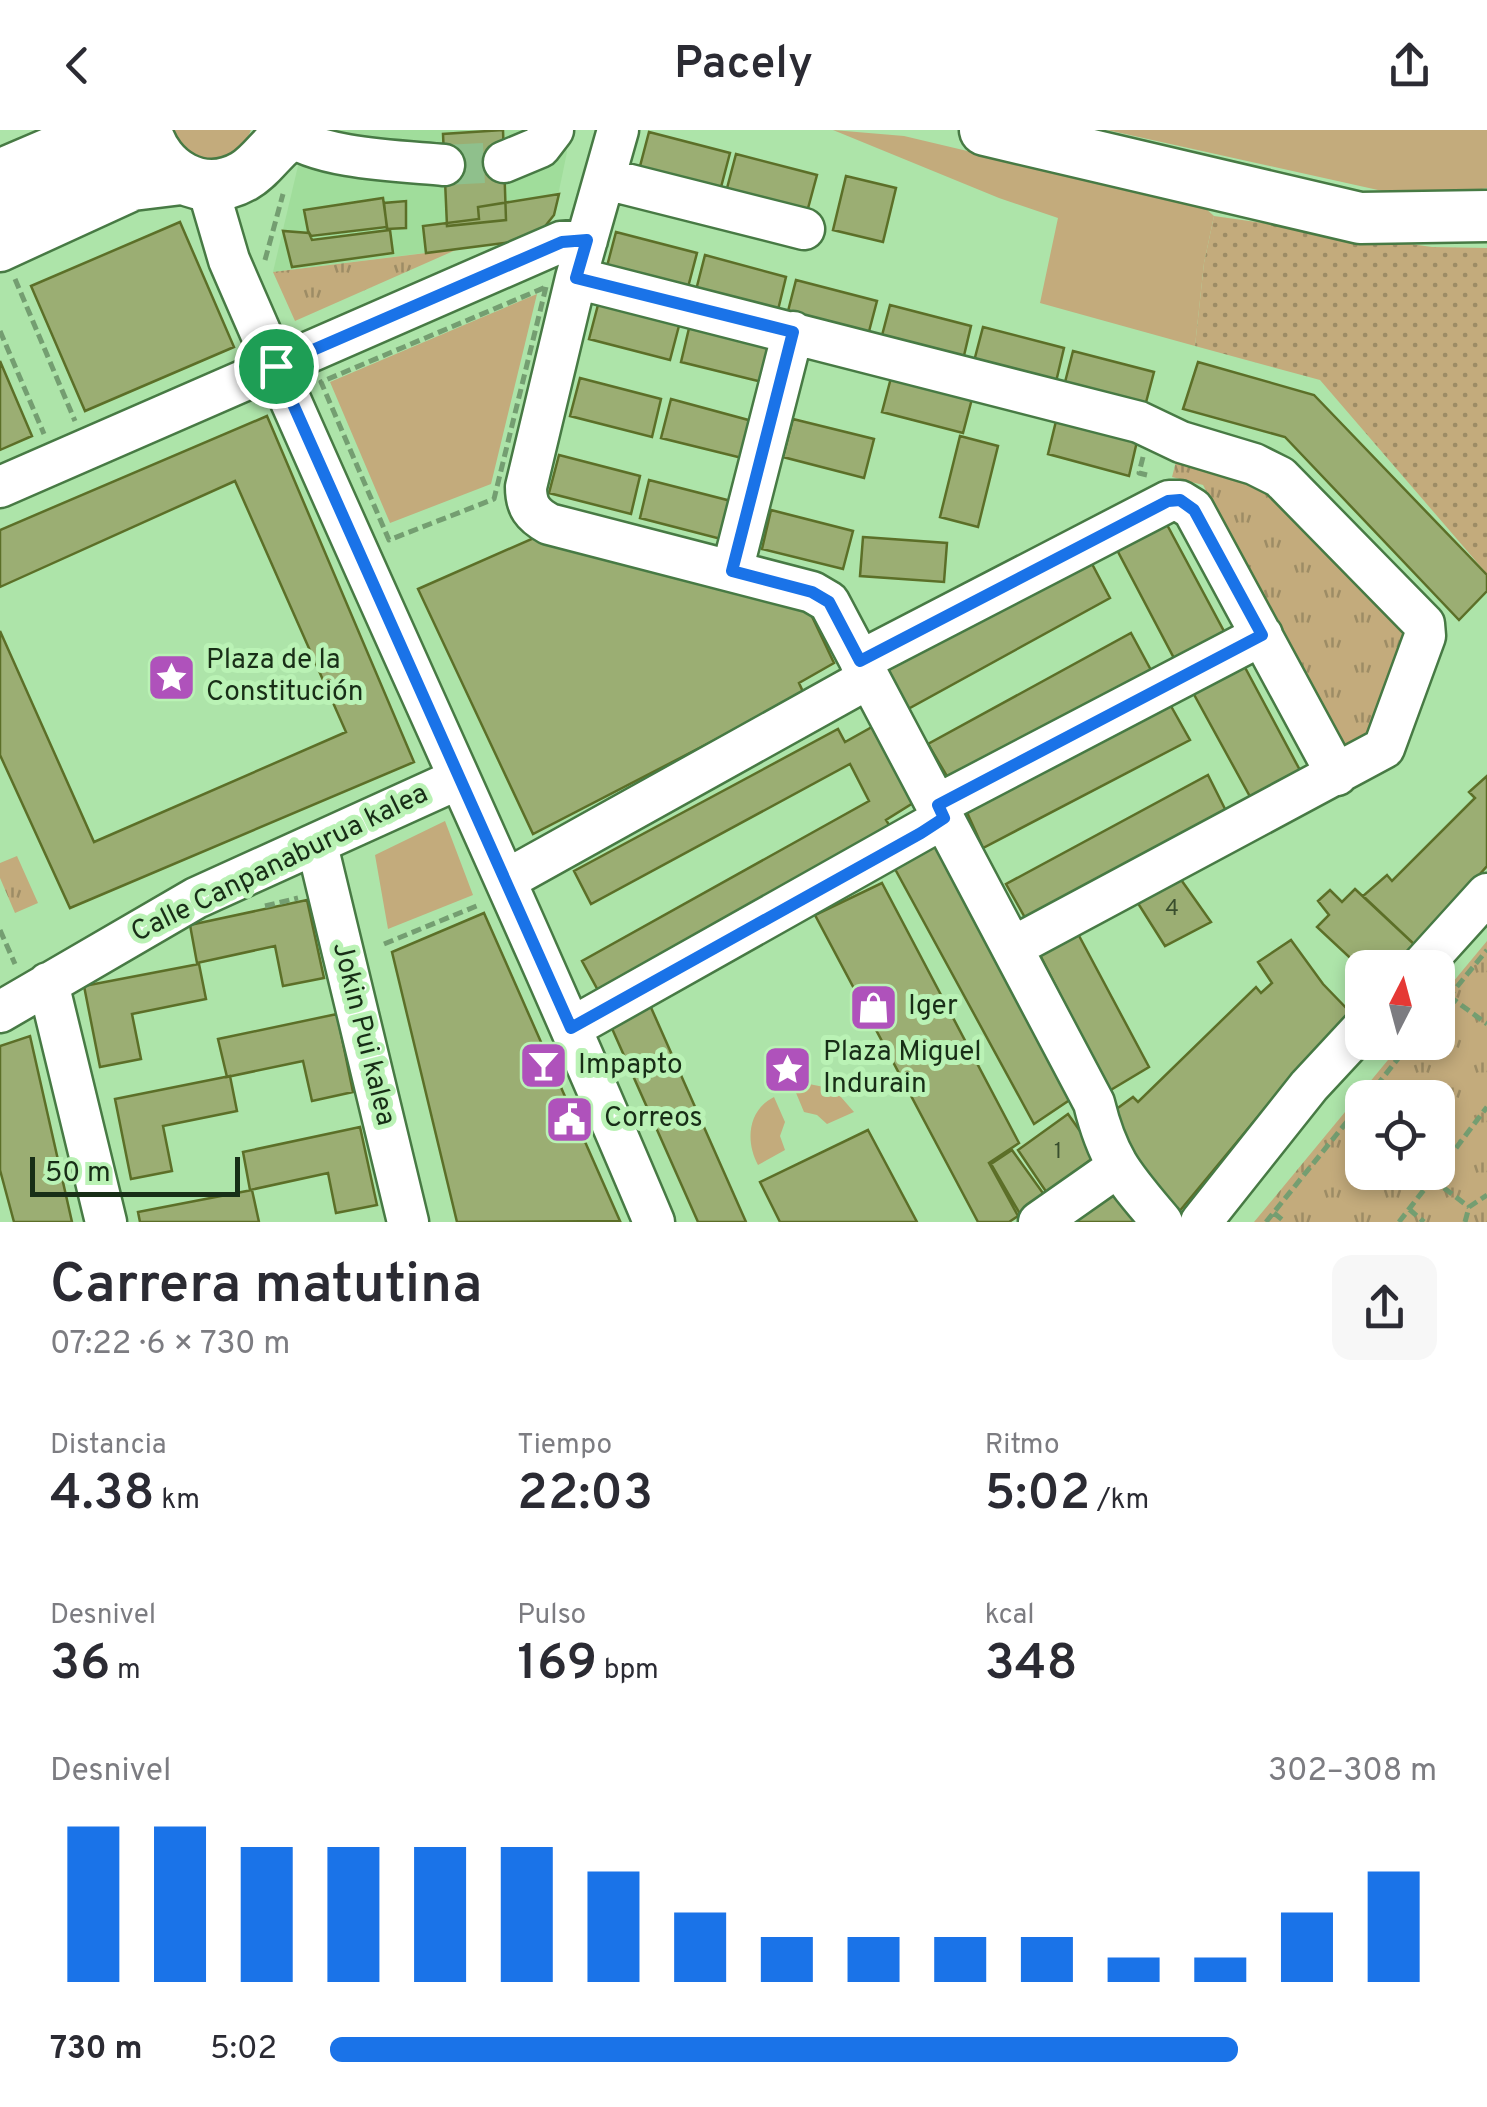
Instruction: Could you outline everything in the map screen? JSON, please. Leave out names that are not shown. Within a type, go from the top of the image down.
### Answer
[{"type":"main road","points":[[0,175],[104,130]]},
{"type":"main road","points":[[985,130],[1360,218],[1487,216]]},
{"type":"main road","points":[[0,214],[123,166],[178,166],[227,183],[244,176],[278,150]]},
{"type":"street","points":[[504,162],[540,147],[553,130]]},
{"type":"street","points":[[618,130],[582,259],[526,488],[526,502],[535,516],[549,524],[812,592],[829,602],[1094,1104],[1116,1168],[1162,1222]]},
{"type":"street","points":[[444,166],[301,145],[278,150],[232,212],[276,366],[458,779],[496,891],[571,1028],[654,1222]]},
{"type":"street","points":[[0,251],[178,166],[247,260]]},
{"type":"street","points":[[606,179],[804,229]]},
{"type":"street","points":[[0,487],[562,242],[582,259],[793,332],[1139,422],[1181,442],[1280,476],[1424,624],[1425,636],[1384,748],[1013,947]]},
{"type":"street","points":[[732,571],[793,332]]},
{"type":"street","points":[[496,891],[865,670],[1168,501],[1180,500],[1194,510],[1337,776]]},
{"type":"street","points":[[571,1028],[941,812],[1262,635]]},
{"type":"street","name":"Calle Canpanaburua kalea","points":[[0,1012],[34,978],[196,898],[458,779]]},
{"type":"street","name":"Jokin Pui kalea","points":[[317,845],[408,1222]]},
{"type":"street","points":[[1436,950],[1487,894]]},
{"type":"street","points":[[34,978],[106,1222]]},
{"type":"street","points":[[1201,1222],[1309,1086],[1345,1047]]},
{"type":"street","points":[[1039,1222],[1116,1168]]},
{"type":"path","points":[[247,260],[278,150]]},
{"type":"path","points":[[0,282],[14,276],[76,423]]},
{"type":"path","points":[[546,287],[527,364],[494,499],[389,540],[322,382],[546,287]]},
{"type":"path","points":[[0,331],[46,437]]},
{"type":"path","points":[[384,944],[496,891]]},
{"type":"path","points":[[0,930],[34,978]]},
{"type":"path","points":[[1455,989],[1487,950]]},
{"type":"path","points":[[1455,1000],[1487,1024]]},
{"type":"path","points":[[1381,1080],[1397,1060]]},
{"type":"path","points":[[1455,1149],[1487,1107]]},
{"type":"path","points":[[1266,1222],[1345,1125]]},
{"type":"path","points":[[1399,1222],[1424,1190]]},
{"type":"path","points":[[1447,1190],[1469,1207]]},
{"type":"path","points":[[1465,1222],[1469,1207],[1487,1195]]},
{"type":"path","points":[[1409,1209],[1424,1222]]},
{"type":"path","points":[[1274,1213],[1285,1222]]},
{"type":"shaded area","points":[[325,130],[561,130],[567,152],[554,215],[535,239],[273,272],[302,149]]},
{"type":"green space","points":[[170,130],[251,130],[231,154],[202,162],[181,149]]},
{"type":"green space","points":[[833,130],[904,136],[1204,207],[1214,216],[1204,263],[1195,346],[1040,303],[1058,218]]},
{"type":"green space","points":[[1107,130],[1487,130],[1487,188],[1423,200]]},
{"type":"green space","points":[[1214,216],[1432,247],[1487,248],[1487,574],[1320,380],[1195,346],[1204,263]]},
{"type":"green space","points":[[458,249],[295,321],[273,272]]},
{"type":"green space","points":[[537,294],[491,484],[390,523],[330,382]]},
{"type":"green space","points":[[1179,450],[1243,468],[1413,621],[1381,732],[1343,750],[1203,485],[1172,477]]},
{"type":"green space","points":[[445,821],[473,895],[388,929],[375,855]]},
{"type":"green space","points":[[17,856],[38,903],[15,913],[0,878],[0,863]]},
{"type":"green space","points":[[1487,941],[1487,1222],[1254,1222],[1345,1112],[1345,1190],[1455,1190],[1455,1080],[1371,1080],[1388,1060],[1455,1060],[1455,980]]},
{"type":"green space","points":[[804,1083],[834,1089],[854,1112],[827,1124],[817,1115],[804,1112],[794,1088]]},
{"type":"green space","points":[[774,1097],[785,1122],[780,1136],[785,1150],[758,1165],[751,1146],[751,1127],[759,1110]]},
{"type":"building","points":[[503,130],[506,220],[447,226],[443,134]]},
{"type":"building","points":[[649,132],[730,153],[720,191],[639,170]]},
{"type":"building","points":[[736,154],[817,175],[807,212],[726,192]]},
{"type":"building","points":[[846,176],[896,188],[883,242],[833,230]]},
{"type":"building","points":[[559,194],[554,215],[535,239],[426,253],[423,226],[479,219],[478,207]]},
{"type":"building","points":[[383,198],[387,227],[311,236],[308,231],[304,210]]},
{"type":"building","points":[[406,201],[406,228],[387,229],[384,203]]},
{"type":"building","points":[[180,222],[234,347],[85,411],[31,286]]},
{"type":"building","points":[[390,230],[393,253],[292,267],[283,231],[309,233],[312,240]]},
{"type":"building","points":[[616,232],[697,253],[687,291],[606,270]]},
{"type":"building","points":[[705,255],[786,277],[777,314],[695,294]]},
{"type":"building","points":[[796,280],[877,301],[867,339],[786,319]]},
{"type":"building","points":[[599,301],[680,322],[670,360],[589,339]]},
{"type":"building","points":[[890,305],[971,326],[962,364],[880,343]]},
{"type":"building","points":[[690,324],[772,345],[762,382],[681,362]]},
{"type":"building","points":[[983,327],[1064,348],[1055,386],[973,365]]},
{"type":"building","points":[[1073,351],[1154,372],[1144,410],[1063,390]]},
{"type":"building","points":[[0,361],[32,436],[0,450]]},
{"type":"building","points":[[1198,362],[1314,395],[1487,575],[1487,591],[1459,620],[1285,437],[1183,409]]},
{"type":"building","points":[[892,374],[973,395],[963,433],[882,412]]},
{"type":"building","points":[[580,378],[661,399],[652,437],[570,416]]},
{"type":"building","points":[[671,399],[752,421],[742,458],[661,438]]},
{"type":"building","points":[[267,416],[414,762],[70,908],[0,755],[0,631],[94,842],[346,732],[235,481],[0,587],[0,530]]},
{"type":"building","points":[[1057,417],[1138,437],[1129,476],[1048,454]]},
{"type":"building","points":[[793,419],[874,439],[864,478],[783,457]]},
{"type":"building","points":[[960,436],[998,446],[978,527],[940,517]]},
{"type":"building","points":[[559,455],[640,476],[631,514],[549,493]]},
{"type":"building","points":[[649,480],[731,501],[721,539],[640,518]]},
{"type":"building","points":[[771,510],[853,531],[843,569],[762,549]]},
{"type":"building","points":[[1165,521],[1226,635],[1175,660],[1116,548]]},
{"type":"building","points":[[536,537],[808,608],[834,663],[799,683],[804,694],[533,834],[418,589]]},
{"type":"building","points":[[863,537],[947,543],[944,582],[860,576]]},
{"type":"building","points":[[1091,562],[1110,598],[908,709],[888,670]]},
{"type":"building","points":[[1131,633],[1152,672],[951,783],[928,744]]},
{"type":"building","points":[[1241,660],[1302,774],[1253,802],[1191,689]]},
{"type":"building","points":[[1167,699],[1190,740],[983,848],[965,808]]},
{"type":"building","points":[[872,727],[913,803],[886,820],[894,833],[600,994],[582,961],[869,801],[850,764],[591,904],[574,871],[838,729],[845,742]]},
{"type":"building","points":[[1208,775],[1229,817],[1028,923],[1006,884]]},
{"type":"building","points":[[1487,776],[1487,866],[1416,946],[1363,896],[1387,875],[1392,881],[1475,798],[1469,792]]},
{"type":"building","points":[[938,845],[1074,1097],[1034,1124],[895,869]]},
{"type":"building","points":[[1177,874],[1211,922],[1165,946],[1134,897]]},
{"type":"building","points":[[882,883],[1019,1143],[989,1163],[1018,1216],[1009,1222],[978,1222],[815,915]]},
{"type":"building","points":[[1355,889],[1416,946],[1412,950],[1345,950],[1345,953],[1317,927],[1329,915],[1318,901],[1330,890],[1342,902]]},
{"type":"building","points":[[307,900],[324,978],[283,986],[275,946],[197,963],[190,925]]},
{"type":"building","points":[[484,913],[620,1221],[457,1222],[392,952]]},
{"type":"building","points":[[1077,932],[1149,1067],[1109,1091],[1038,951]]},
{"type":"building","points":[[1291,940],[1345,1007],[1345,1020],[1280,1090],[1173,1219],[1104,1118],[1133,1097],[1138,1102],[1256,987],[1261,993],[1272,983],[1258,962]]},
{"type":"building","points":[[199,964],[206,999],[132,1014],[141,1059],[100,1067],[84,986]]},
{"type":"building","points":[[649,1003],[746,1222],[698,1222],[610,1024]]},
{"type":"building","points":[[337,1014],[353,1092],[312,1101],[303,1061],[227,1077],[218,1039]]},
{"type":"building","points":[[30,1036],[72,1222],[14,1222],[0,1170],[0,1046]]},
{"type":"building","points":[[230,1076],[237,1111],[163,1126],[172,1171],[131,1179],[115,1099]]},
{"type":"building","points":[[1068,1114],[1097,1155],[1047,1193],[1018,1150]]},
{"type":"building","points":[[360,1127],[377,1205],[336,1213],[328,1173],[250,1190],[243,1152]]},
{"type":"building","points":[[868,1130],[917,1222],[780,1222],[760,1182]]},
{"type":"building","points":[[1012,1150],[1045,1196],[1020,1214],[991,1164]]},
{"type":"building","points":[[252,1190],[259,1222],[140,1222],[138,1212]]},
{"type":"building","points":[[1115,1191],[1142,1222],[1072,1222]]},
{"type":"tunnel","points":[[444,165],[504,162]]},
{"type":"place","name":"Plaza de la Constitución","points":[[171,677]]},
{"type":"place","name":"Iger","points":[[873,1007]]},
{"type":"place","name":"Impapto","points":[[543,1066]]},
{"type":"place","name":"Plaza Miguel Indurain","points":[[788,1069]]},
{"type":"place","name":"Correos","points":[[569,1119]]},
{"type":"route","points":[[587,240],[576,278],[793,332],[732,571],[812,592],[829,602],[860,661],[1168,501],[1180,500],[1194,510],[1262,635],[938,805],[944,818],[921,833],[571,1028],[276,366],[562,242],[587,240]]}]
